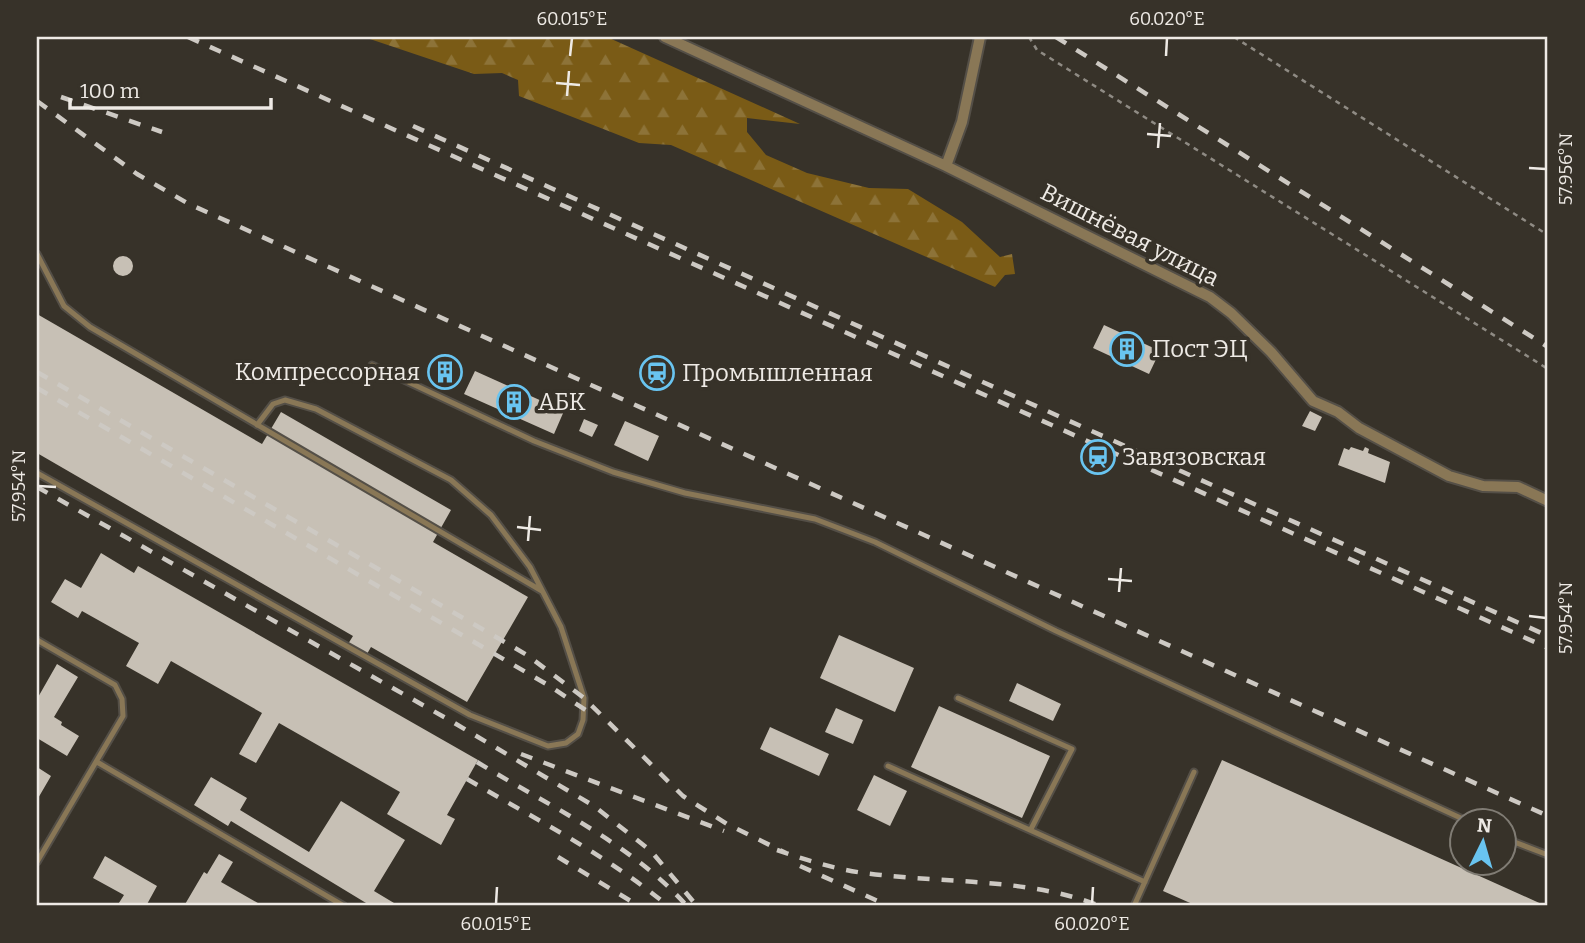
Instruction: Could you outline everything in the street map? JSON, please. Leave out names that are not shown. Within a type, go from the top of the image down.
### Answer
[{"type":"street","name":"Вишнёвая улица","points":[[664,37],[946,166],[1210,297],[1271,352],[1304,393],[1378,438],[1467,483],[1518,487],[1548,501]]},
{"type":"street","points":[[946,166],[962,122],[980,37]]},
{"type":"lane","points":[[37,254],[57,296],[75,316],[545,593]]},
{"type":"lane","points":[[372,365],[534,441],[613,472],[685,493],[806,516],[875,542],[1056,631],[1448,813]]},
{"type":"lane","points":[[37,473],[470,715],[548,746],[566,743],[578,734],[583,720],[584,698],[561,627],[530,567],[491,515],[451,480],[301,404],[285,400],[273,404],[257,425]]},
{"type":"lane","points":[[37,640],[115,685],[122,699],[123,716],[37,862]]},
{"type":"lane","points":[[958,698],[1072,749],[1031,829]]},
{"type":"lane","points":[[97,762],[344,906]]},
{"type":"lane","points":[[888,766],[1144,882]]},
{"type":"lane","points":[[1134,906],[1194,772]]},
{"type":"lane","points":[[1518,843],[1548,855]]},
{"type":"path","points":[[1029,37],[1037,50],[1548,369]]},
{"type":"path","points":[[1234,37],[1548,235]]},
{"type":"green space","points":[[364,37],[607,37],[800,124],[747,118],[747,132],[766,155],[807,173],[869,188],[908,189],[962,222],[1000,257],[1012,254],[1015,274],[1005,275],[995,287],[671,145],[639,143],[519,96],[518,80],[502,73],[474,74]]},
{"type":"building","points":[[123,256],[130,259],[133,266],[130,273],[123,276],[116,273],[113,266],[116,259]]},
{"type":"building","points":[[37,314],[262,444],[281,412],[451,510],[433,542],[528,597],[467,702],[371,647],[367,654],[348,644],[353,636],[37,453]]},
{"type":"building","name":"Пост ЭЦ","points":[[1104,325],[1160,351],[1149,374],[1093,348]]},
{"type":"building","name":"Компрессорная","points":[[446,357],[456,362],[446,383],[435,378],[441,366],[435,363],[438,358],[444,361]]},
{"type":"building","name":"АБК","points":[[475,371],[564,411],[554,434],[464,394]]},
{"type":"building","points":[[1310,411],[1322,417],[1315,431],[1302,426]]},
{"type":"building","points":[[584,419],[598,425],[592,437],[579,431]]},
{"type":"building","points":[[625,421],[659,436],[648,461],[614,445]]},
{"type":"building","points":[[1351,447],[1363,451],[1365,447],[1369,449],[1368,453],[1390,462],[1385,483],[1338,465],[1344,448],[1349,450]]},
{"type":"building","points":[[101,553],[134,573],[138,566],[478,760],[447,815],[455,819],[441,845],[387,814],[400,792],[279,723],[256,763],[239,754],[262,713],[171,661],[158,684],[126,666],[139,643],[82,611],[78,618],[51,602],[65,579],[81,588]]},
{"type":"building","points":[[839,635],[914,668],[895,712],[820,678]]},
{"type":"building","points":[[57,664],[78,677],[54,717],[62,722],[61,725],[79,736],[67,756],[37,738],[37,699]]},
{"type":"building","points":[[1017,683],[1061,704],[1053,721],[1009,701]]},
{"type":"building","points":[[939,706],[1050,756],[1022,818],[911,767]]},
{"type":"building","points":[[836,708],[863,720],[853,744],[825,732]]},
{"type":"building","points":[[770,727],[829,754],[819,776],[760,749]]},
{"type":"building","points":[[1222,760],[1448,862],[1448,876],[1479,876],[1546,906],[1197,906],[1163,891]]},
{"type":"building","points":[[37,767],[51,776],[37,800]]},
{"type":"building","points":[[874,775],[907,791],[890,826],[857,810]]},
{"type":"building","points":[[211,777],[247,798],[240,810],[309,852],[341,801],[405,840],[374,891],[399,906],[371,906],[231,821],[228,826],[194,805]]},
{"type":"building","points":[[219,854],[233,862],[221,882],[263,906],[184,906],[204,872],[207,874]]},
{"type":"building","points":[[105,856],[157,886],[146,906],[117,906],[124,895],[93,878]]},
{"type":"railway","points":[[188,37],[1548,648]]},
{"type":"railway","points":[[1056,37],[1548,347]]},
{"type":"railway","points":[[61,97],[162,132]]},
{"type":"railway","points":[[37,101],[137,174],[189,204],[1548,816]]},
{"type":"railway","points":[[413,126],[1548,636]]},
{"type":"railway","points":[[37,372],[527,655],[584,698],[683,796],[727,824],[786,853]]},
{"type":"railway","points":[[37,388],[548,685],[587,711]]},
{"type":"railway","points":[[37,487],[451,721],[594,806],[651,851],[697,906]]},
{"type":"railway","points":[[521,754],[724,831]]},
{"type":"railway","points":[[477,762],[614,844],[665,883],[687,906]]},
{"type":"railway","points":[[467,779],[596,854],[668,906]]},
{"type":"railway","points":[[777,850],[854,872],[1020,886],[1074,897],[1100,906]]},
{"type":"railway","points":[[558,857],[639,906]]},
{"type":"railway","points":[[800,866],[889,906]]},
{"type":"place","name":"Пост ЭЦ","points":[[1127,349]]},
{"type":"place","name":"Компрессорная","points":[[445,372]]},
{"type":"place","name":"Промышленная","points":[[657,373]]},
{"type":"place","name":"АБК","points":[[514,402]]},
{"type":"place","name":"Завязовская","points":[[1098,457]]}]
